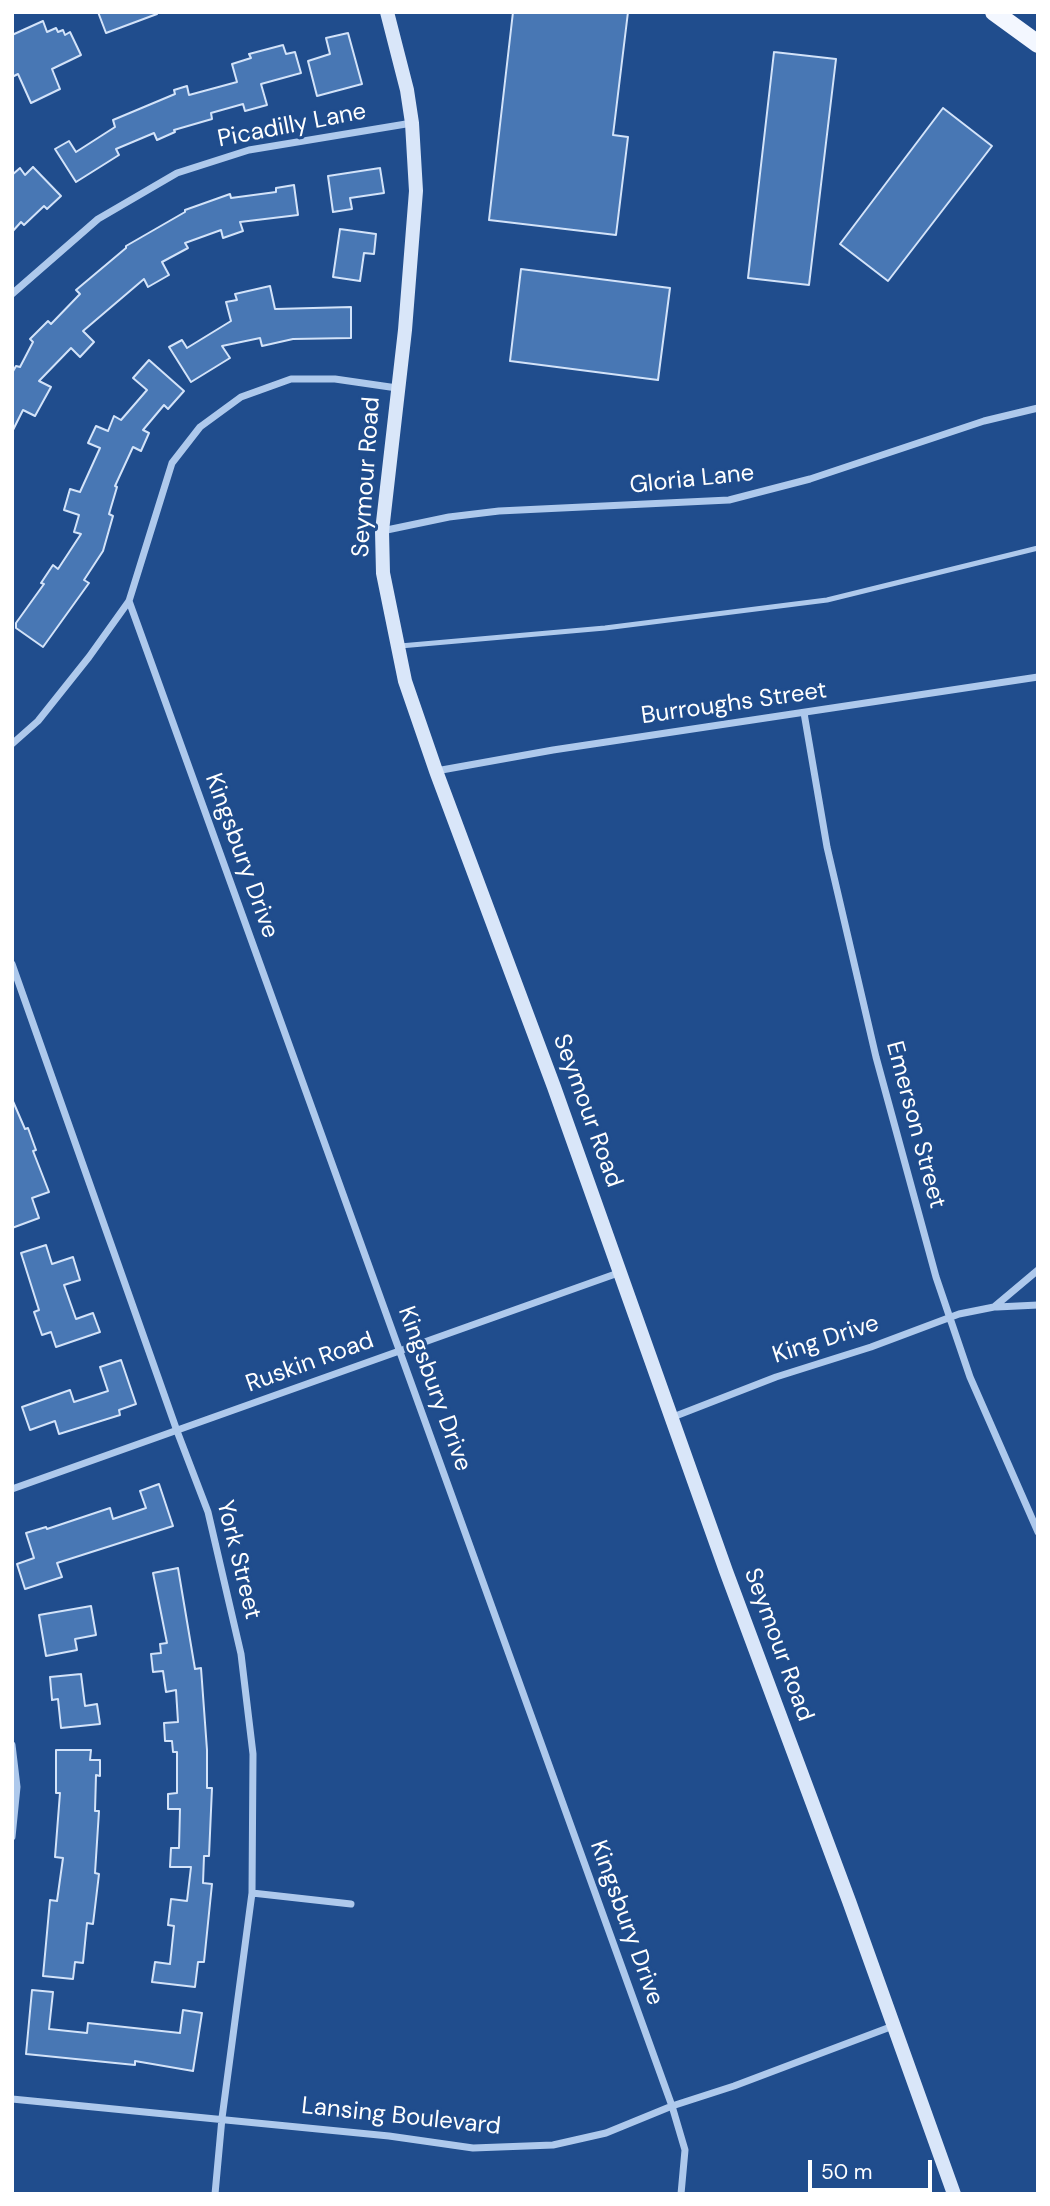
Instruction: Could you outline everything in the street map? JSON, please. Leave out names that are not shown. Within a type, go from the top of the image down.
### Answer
[{"type":"main road","points":[[994,12],[1038,44]]},
{"type":"street","name":"Seymour Road","points":[[387,12],[407,90],[416,191],[415,223],[382,531],[383,573],[405,681],[954,2194]]},
{"type":"street","name":"Picadilly Lane","points":[[12,294],[98,219],[177,173],[249,150],[412,123]]},
{"type":"street","points":[[12,744],[38,720],[89,657],[129,601],[172,463],[200,427],[241,397],[291,379],[335,379],[397,387]]},
{"type":"street","name":"Gloria Lane","points":[[382,531],[449,517],[499,511],[729,500],[810,479],[984,421],[1038,408]]},
{"type":"street","name":"Kingsbury Drive","points":[[129,601],[672,2106],[685,2150],[681,2194]]},
{"type":"street","name":"Burroughs Street","points":[[436,771],[553,750],[1038,677]]},
{"type":"street","name":"Emerson Street","points":[[804,713],[827,847],[898,1144],[949,1318],[974,1389],[1038,1532]]},
{"type":"street","name":"York Street","points":[[12,964],[208,1512],[241,1654],[253,1754],[252,1893],[222,2118],[215,2194]]},
{"type":"street","name":"King Drive","points":[[994,1307],[1038,1270]]},
{"type":"street","name":"Ruskin Road","points":[[12,1489],[621,1272]]},
{"type":"street","name":"King Drive","points":[[673,1417],[776,1377],[871,1347],[949,1318],[994,1307],[1038,1305]]},
{"type":"street","points":[[12,1745],[17,1787],[12,1837]]},
{"type":"street","points":[[252,1893],[351,1904]]},
{"type":"street","name":"Lansing Boulevard","points":[[12,2099],[222,2118],[473,2148],[553,2145],[587,2138],[645,2119],[672,2106],[893,2026]]},
{"type":"lane","points":[[397,646],[605,628],[827,600],[1038,548]]},
{"type":"building","points":[[98,12],[156,12],[157,14],[106,33]]},
{"type":"building","points":[[513,12],[628,12],[613,135],[628,137],[616,235],[489,220]]},
{"type":"building","points":[[43,21],[47,32],[56,28],[58,32],[63,30],[65,35],[70,32],[81,55],[52,69],[60,89],[31,103],[18,74],[12,77],[12,35]]},
{"type":"building","points":[[348,33],[362,84],[317,96],[308,61],[330,54],[326,38]]},
{"type":"building","points":[[283,45],[286,54],[295,52],[301,73],[261,84],[267,105],[245,111],[243,104],[211,113],[212,119],[174,130],[175,132],[157,140],[154,133],[116,149],[119,155],[76,182],[55,149],[69,141],[76,152],[115,127],[113,120],[175,94],[174,90],[187,86],[189,95],[237,82],[232,64],[251,58],[249,54]]},
{"type":"building","points":[[774,52],[836,59],[809,285],[748,278]]},
{"type":"building","points":[[943,108],[992,146],[888,281],[840,244]]},
{"type":"building","points":[[33,167],[61,196],[47,209],[44,206],[24,225],[21,222],[12,232],[12,175],[20,168],[25,175]]},
{"type":"building","points":[[380,168],[384,193],[350,198],[352,209],[333,212],[328,176]]},
{"type":"building","points":[[294,185],[298,215],[240,222],[243,231],[223,238],[221,230],[185,243],[188,248],[162,262],[169,275],[148,287],[144,279],[83,331],[94,342],[80,357],[71,348],[39,381],[51,387],[35,416],[23,410],[12,432],[12,373],[16,366],[20,367],[33,342],[30,339],[48,321],[51,324],[80,294],[76,290],[126,246],[185,210],[230,194],[231,198],[276,192],[276,188]]},
{"type":"building","points":[[340,229],[376,234],[374,254],[364,253],[360,281],[333,277]]},
{"type":"building","points":[[521,269],[670,288],[658,380],[510,361]]},
{"type":"building","points":[[270,286],[275,309],[351,307],[351,338],[293,339],[262,346],[260,338],[222,346],[230,358],[191,382],[169,347],[182,340],[187,348],[231,321],[226,302],[237,300],[235,294]]},
{"type":"building","points":[[149,360],[184,391],[168,409],[164,405],[143,430],[149,433],[141,451],[133,447],[115,486],[117,487],[109,514],[113,516],[103,551],[84,580],[89,583],[43,647],[16,628],[16,623],[44,584],[41,583],[53,565],[58,569],[81,534],[74,532],[79,515],[64,510],[70,489],[80,492],[100,448],[88,443],[96,426],[108,431],[114,416],[121,420],[147,390],[133,378]]},
{"type":"building","points":[[12,1099],[25,1129],[28,1128],[36,1150],[33,1151],[49,1192],[32,1198],[39,1218],[12,1228]]},
{"type":"building","points":[[46,1245],[52,1264],[73,1257],[80,1280],[64,1285],[76,1319],[93,1313],[100,1332],[56,1347],[51,1332],[42,1335],[34,1312],[39,1310],[21,1253]]},
{"type":"building","points":[[121,1360],[136,1404],[119,1410],[120,1415],[59,1434],[55,1421],[30,1430],[22,1407],[70,1390],[74,1402],[108,1391],[100,1367]]},
{"type":"building","points":[[159,1484],[173,1526],[57,1563],[62,1577],[25,1589],[17,1564],[34,1558],[26,1533],[46,1527],[47,1529],[110,1508],[113,1519],[146,1508],[140,1491]]},
{"type":"building","points":[[178,1568],[195,1669],[201,1668],[207,1788],[212,1788],[209,1856],[204,1856],[203,1883],[212,1884],[204,1962],[198,1962],[195,1987],[152,1982],[155,1962],[170,1964],[174,1926],[168,1925],[171,1899],[187,1901],[191,1867],[170,1867],[171,1848],[179,1848],[180,1809],[168,1809],[168,1794],[177,1793],[177,1752],[173,1752],[172,1741],[165,1741],[164,1723],[178,1722],[176,1690],[166,1692],[163,1671],[153,1672],[151,1654],[161,1653],[160,1644],[167,1643],[153,1573]]},
{"type":"building","points":[[91,1606],[96,1635],[75,1639],[77,1650],[46,1656],[39,1615]]},
{"type":"building","points":[[81,1674],[85,1706],[97,1704],[100,1724],[61,1728],[58,1699],[52,1700],[50,1677]]},
{"type":"building","points":[[56,1750],[91,1750],[90,1760],[100,1760],[100,1776],[96,1775],[95,1811],[99,1811],[95,1873],[99,1874],[93,1924],[87,1923],[83,1963],[75,1962],[73,1979],[43,1976],[50,1900],[57,1901],[63,1858],[55,1857],[60,1793],[56,1793]]},
{"type":"building","points":[[32,1990],[53,1992],[49,2029],[87,2033],[88,2023],[180,2033],[183,2010],[202,2013],[193,2071],[135,2061],[135,2065],[26,2054]]}]
